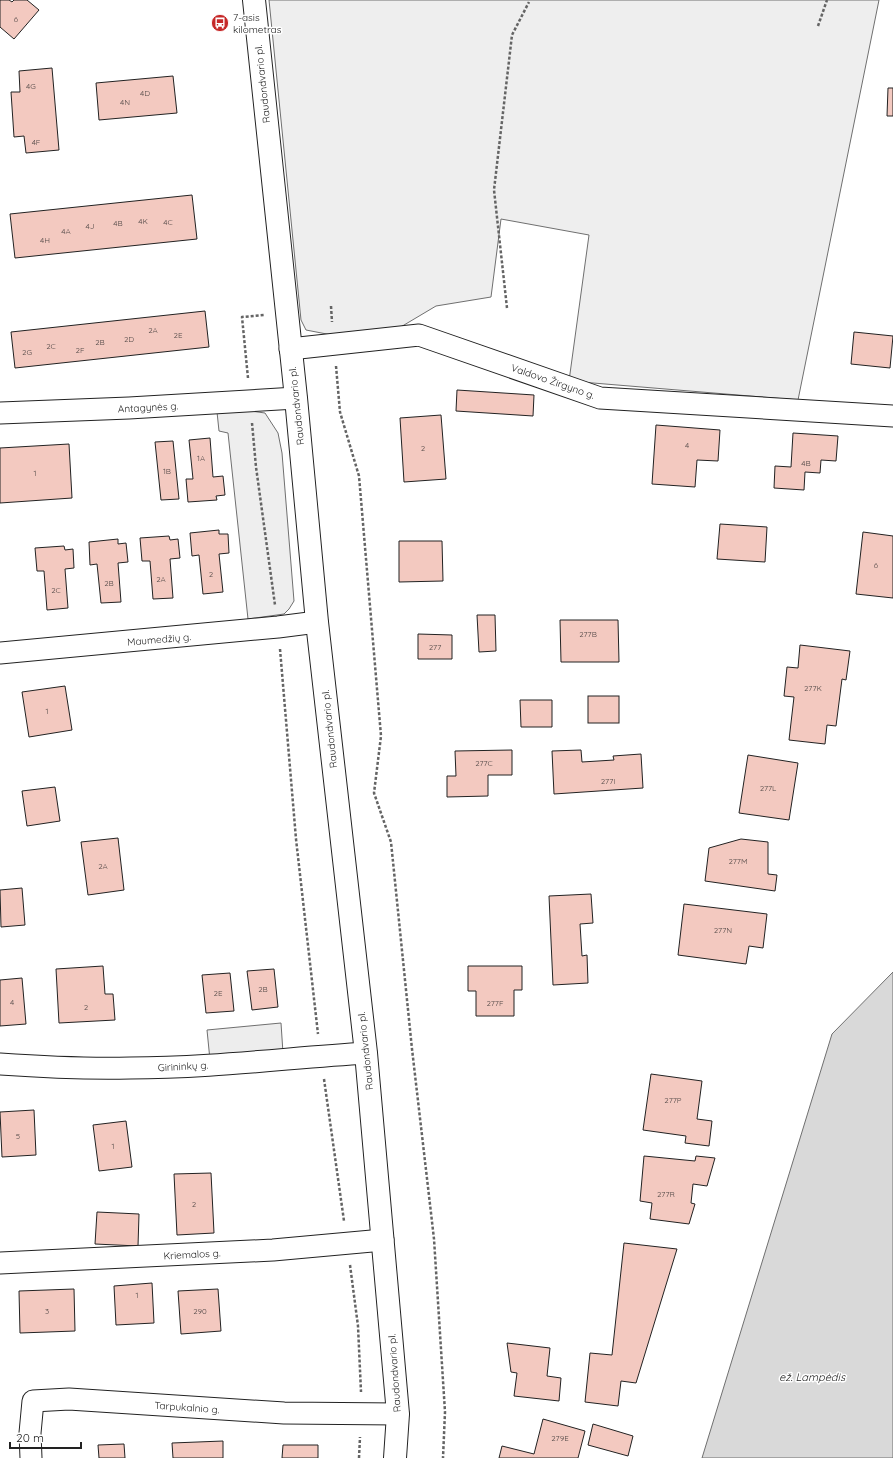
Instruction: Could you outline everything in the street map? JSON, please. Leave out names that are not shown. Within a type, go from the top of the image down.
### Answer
[{"type":"main road","name":"Raudondvario pl.","points":[[254,0],[296,398],[317,622],[366,1053],[398,1414],[395,1458]]},
{"type":"street","name":"Valdovo Žirgyno g.","points":[[290,349],[419,336],[600,398],[893,416]]},
{"type":"street","name":"Antagynės g.","points":[[0,413],[129,408],[296,398]]},
{"type":"street","name":"Maumedžių g.","points":[[0,653],[317,622]]},
{"type":"street","name":"Girininkų g.","points":[[0,1064],[53,1068],[131,1068],[208,1065],[366,1053]]},
{"type":"street","name":"Kriemalos g.","points":[[0,1263],[273,1250],[383,1240]]},
{"type":"street","name":"Tarpukalnio g.","points":[[31,1458],[30,1433],[33,1401],[69,1399],[284,1413],[398,1414]]},
{"type":"path","points":[[818,26],[827,0]]},
{"type":"path","points":[[507,308],[494,190],[512,35],[529,2]]},
{"type":"path","points":[[331,306],[340,412],[358,476],[381,736],[374,793],[391,842],[412,1049],[434,1239],[445,1412],[443,1458]]},
{"type":"path","points":[[242,317],[256,467],[278,627],[296,839],[321,1056],[358,1326],[362,1414],[359,1458]]},
{"type":"shaded area","points":[[269,0],[879,0],[798,400],[569,381],[589,235],[501,219],[491,297],[436,306],[399,328],[337,336],[306,330],[301,320]]},
{"type":"shaded area","points":[[243,410],[265,413],[278,433],[282,453],[294,601],[284,614],[248,619],[228,433],[219,431],[217,412]]},
{"type":"shaded area","points":[[281,1023],[283,1053],[210,1060],[207,1030]]},
{"type":"water","name":"ež. Lampėdis","points":[[893,972],[893,1458],[702,1458],[832,1034]]},
{"type":"building","points":[[0,0],[9,0],[12,2],[14,0],[27,0],[39,10],[14,39],[0,27]]},
{"type":"building","points":[[52,68],[59,150],[26,153],[24,136],[14,137],[11,92],[20,92],[19,71]]},
{"type":"building","points":[[173,76],[177,113],[99,120],[96,83]]},
{"type":"building","points":[[888,88],[893,88],[893,116],[887,116]]},
{"type":"building","points":[[192,195],[197,239],[15,258],[10,214]]},
{"type":"building","points":[[205,311],[209,347],[15,368],[11,332]]},
{"type":"building","points":[[854,332],[893,336],[890,368],[851,364]]},
{"type":"building","points":[[457,390],[534,395],[533,416],[456,411]]},
{"type":"building","points":[[441,415],[446,479],[404,482],[400,418]]},
{"type":"building","points":[[656,425],[720,430],[718,461],[697,460],[695,487],[652,484]]},
{"type":"building","points":[[793,433],[838,436],[836,461],[821,460],[820,473],[805,472],[804,490],[774,488],[775,466],[791,467]]},
{"type":"building","points":[[210,438],[213,477],[223,476],[225,495],[216,496],[217,500],[188,502],[186,479],[193,479],[189,440]]},
{"type":"building","points":[[173,441],[179,499],[161,500],[155,442]]},
{"type":"building","points":[[69,444],[72,498],[0,503],[0,448]]},
{"type":"building","points":[[720,524],[767,527],[765,562],[717,559]]},
{"type":"building","points":[[219,530],[219,534],[228,534],[229,553],[219,554],[223,592],[203,594],[199,555],[192,556],[190,533]]},
{"type":"building","points":[[863,532],[893,536],[893,598],[856,594]]},
{"type":"building","points":[[169,536],[170,540],[178,539],[180,558],[170,559],[173,598],[153,599],[150,561],[142,561],[140,538]]},
{"type":"building","points":[[118,539],[118,544],[126,543],[128,562],[118,563],[121,602],[101,603],[97,564],[90,565],[89,542]]},
{"type":"building","points":[[399,541],[442,541],[443,581],[399,582]]},
{"type":"building","points":[[64,546],[65,550],[73,549],[74,568],[65,569],[68,608],[47,610],[44,571],[37,571],[35,548]]},
{"type":"building","points":[[477,615],[495,615],[496,651],[479,652]]},
{"type":"building","points":[[560,620],[618,620],[619,662],[561,662]]},
{"type":"building","points":[[418,634],[452,635],[452,659],[418,659]]},
{"type":"building","points":[[800,645],[850,651],[846,680],[842,679],[836,726],[827,725],[825,744],[789,740],[794,697],[784,696],[787,667],[798,668]]},
{"type":"building","points":[[65,686],[72,730],[29,737],[22,692]]},
{"type":"building","points":[[588,696],[619,696],[619,723],[588,723]]},
{"type":"building","points":[[520,700],[552,700],[552,727],[521,727]]},
{"type":"building","points":[[512,750],[512,775],[488,775],[488,796],[447,797],[447,776],[456,776],[455,751]]},
{"type":"building","points":[[581,750],[582,762],[614,760],[613,756],[641,754],[643,788],[554,794],[552,751]]},
{"type":"building","points":[[748,755],[798,763],[789,820],[739,813]]},
{"type":"building","points":[[55,787],[60,821],[27,826],[22,791]]},
{"type":"building","points":[[118,838],[124,890],[88,895],[81,842]]},
{"type":"building","points":[[741,839],[768,842],[768,874],[777,875],[775,891],[705,881],[709,848]]},
{"type":"building","points":[[22,888],[25,925],[1,927],[0,890]]},
{"type":"building","points":[[591,894],[593,923],[580,924],[582,956],[587,955],[588,983],[553,985],[549,896]]},
{"type":"building","points":[[684,904],[767,914],[763,948],[749,946],[746,964],[678,955]]},
{"type":"building","points":[[103,966],[105,994],[113,994],[115,1020],[59,1023],[56,969]]},
{"type":"building","points":[[468,966],[522,966],[522,990],[514,990],[514,1016],[476,1016],[476,991],[468,991]]},
{"type":"building","points":[[274,969],[278,1007],[252,1010],[247,971]]},
{"type":"building","points":[[230,973],[234,1011],[206,1013],[202,975]]},
{"type":"building","points":[[22,978],[26,1024],[0,1026],[0,980]]},
{"type":"building","points":[[651,1074],[702,1081],[697,1119],[712,1121],[709,1146],[685,1143],[686,1136],[643,1130]]},
{"type":"building","points":[[34,1110],[36,1155],[2,1157],[0,1112]]},
{"type":"building","points":[[126,1121],[132,1167],[99,1171],[93,1125]]},
{"type":"building","points":[[644,1156],[695,1161],[696,1156],[715,1158],[707,1186],[693,1184],[691,1203],[695,1204],[689,1224],[650,1219],[652,1203],[640,1201]]},
{"type":"building","points":[[211,1173],[214,1233],[177,1235],[174,1174]]},
{"type":"building","points":[[97,1212],[139,1214],[138,1246],[95,1244]]},
{"type":"building","points":[[624,1243],[677,1249],[636,1383],[621,1381],[618,1406],[585,1402],[590,1353],[612,1355]]},
{"type":"building","points":[[152,1283],[154,1323],[116,1325],[114,1286]]},
{"type":"building","points":[[74,1289],[75,1331],[20,1333],[19,1291]]},
{"type":"building","points":[[218,1289],[221,1331],[181,1334],[178,1291]]},
{"type":"building","points":[[507,1343],[550,1348],[547,1376],[561,1378],[559,1401],[514,1396],[517,1373],[511,1372]]},
{"type":"building","points":[[543,1419],[585,1431],[578,1458],[499,1458],[502,1446],[534,1454]]},
{"type":"building","points":[[593,1424],[633,1436],[628,1456],[588,1445]]},
{"type":"building","points":[[223,1441],[223,1458],[173,1458],[172,1443]]},
{"type":"building","points":[[124,1444],[125,1458],[99,1458],[98,1445]]},
{"type":"building","points":[[283,1445],[318,1445],[318,1458],[282,1458]]},
{"type":"place","name":"7-asis kilometras","points":[[220,23]]}]
